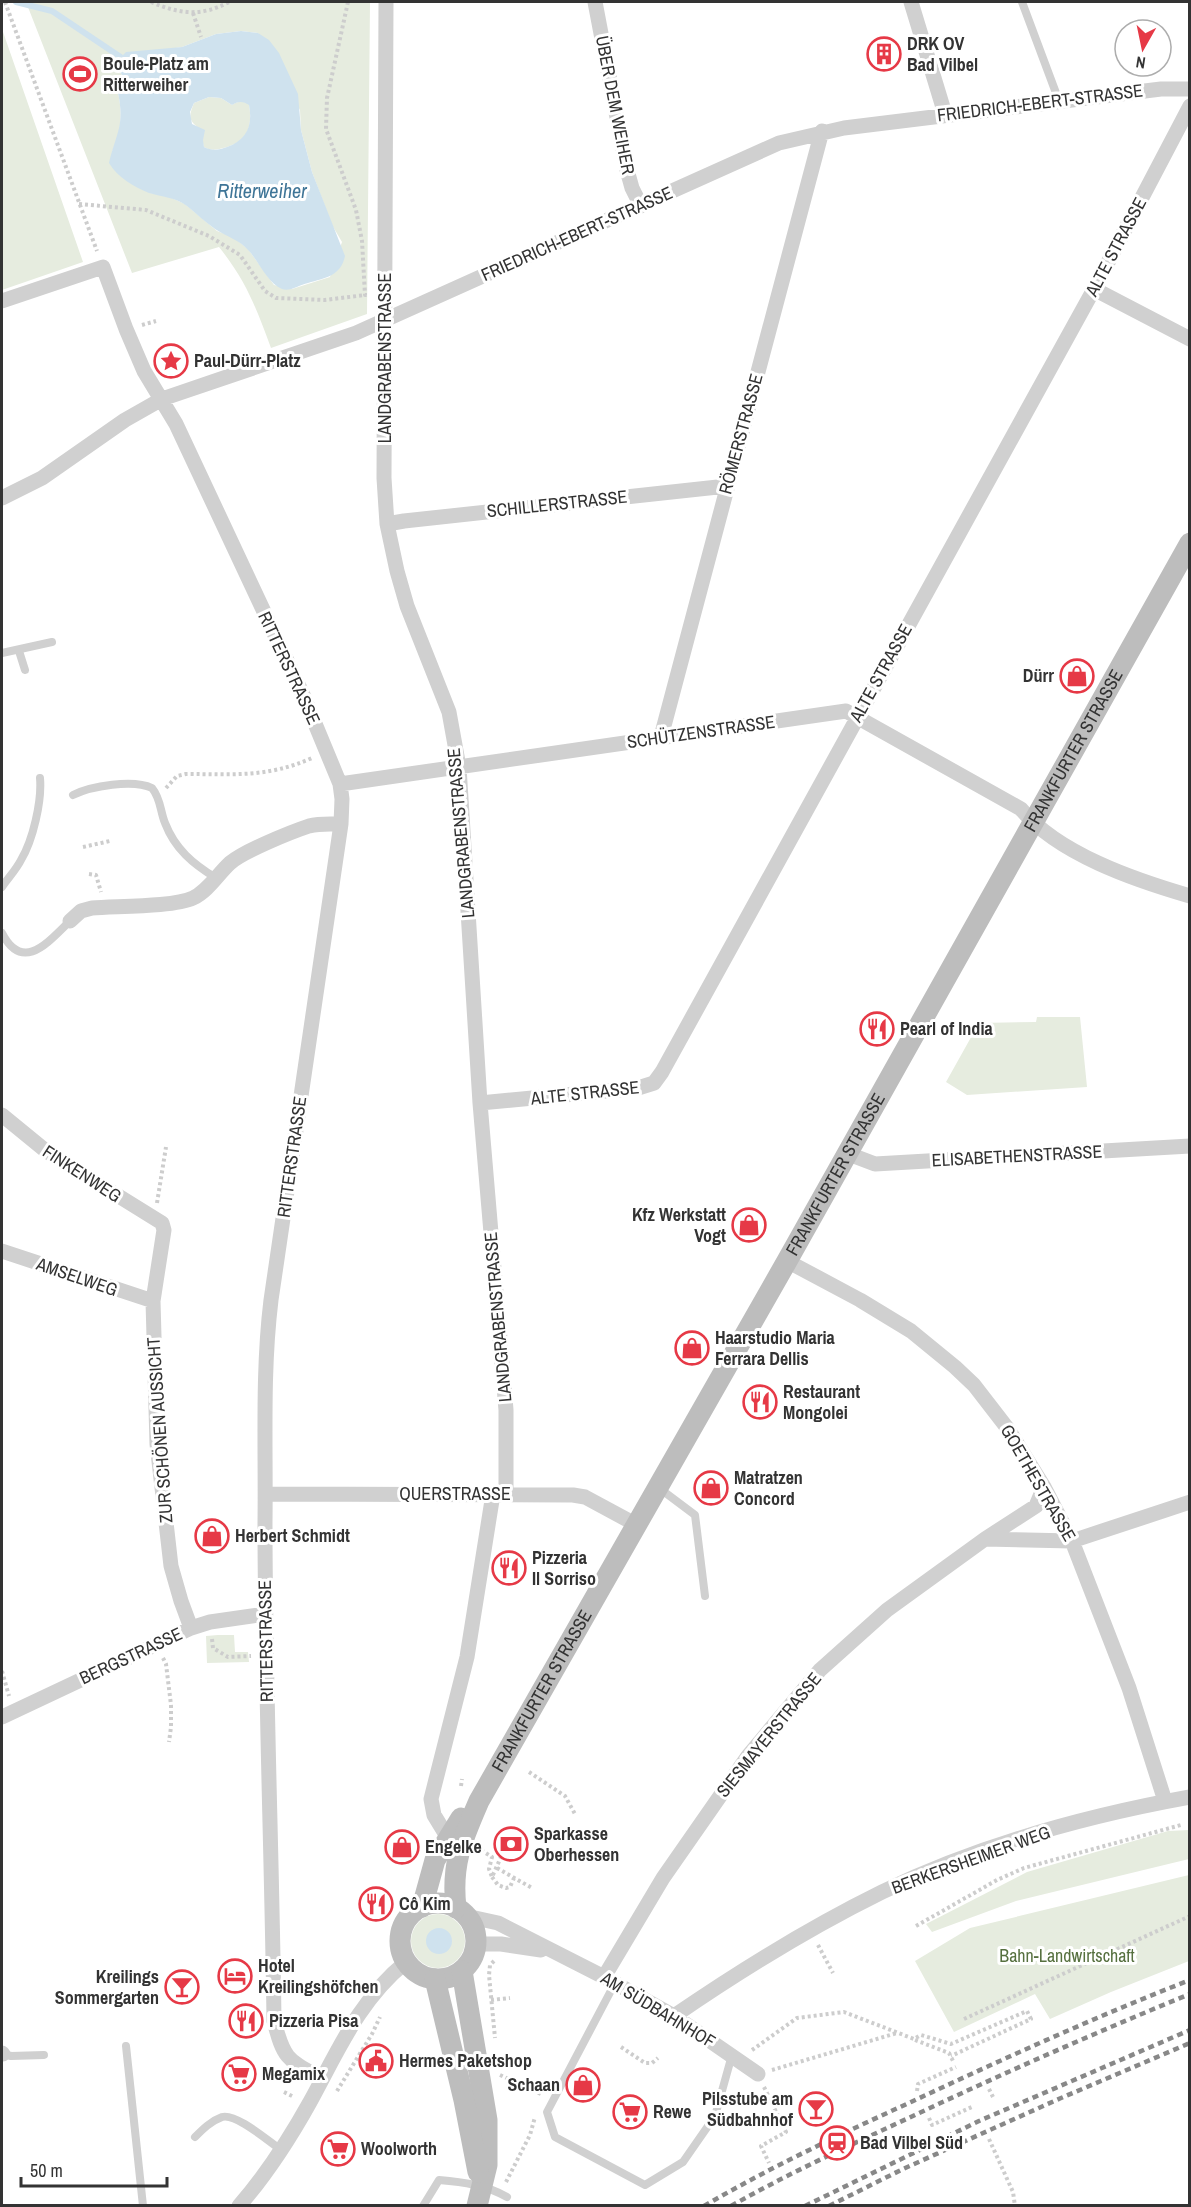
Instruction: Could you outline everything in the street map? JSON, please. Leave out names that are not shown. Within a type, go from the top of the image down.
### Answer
[{"type":"main road","name":"FRANKFURTER STRASSE","points":[[476,1944],[474,1929],[461,1912],[454,1891],[460,1846],[479,1801],[658,1488],[1190,543]]},
{"type":"main road","name":"FRANKFURTER STRASSE","points":[[406,1962],[400,1949],[400,1932],[408,1917],[422,1906],[435,1860],[448,1838],[460,1820],[479,1801]]},
{"type":"main road","points":[[422,1906],[433,1903],[445,1904],[461,1912]]},
{"type":"main road","points":[[406,1962],[416,1973],[435,1979],[454,1976],[462,1971],[472,1959],[476,1944]]},
{"type":"main road","points":[[462,1971],[487,2120],[487,2165],[479,2196]]},
{"type":"main road","points":[[435,1979],[464,2100],[479,2196]]},
{"type":"street","name":"LANDGRABENSTRASSE","points":[[387,2],[384,478],[387,525],[407,606],[449,712],[459,767],[480,1103],[506,1410],[500,1494],[467,1657],[431,1798],[434,1815],[448,1838]]},
{"type":"street","name":"ÜBER DEM WEIHER","points":[[596,2],[627,170],[632,188],[641,206]]},
{"type":"street","points":[[911,2],[945,114]]},
{"type":"street","name":"FRIEDRICH-EBERT-STRASSE","points":[[2,498],[42,478],[125,420],[162,399],[345,337],[779,143],[822,131],[945,114],[1161,89],[1190,89]]},
{"type":"street","name":"ALTE STRASSE","points":[[480,1103],[638,1088],[654,1083],[662,1072],[1094,289],[1190,106]]},
{"type":"street","name":"RÖMERSTRASSE","points":[[661,737],[822,131]]},
{"type":"street","points":[[2,301],[103,267]]},
{"type":"street","name":"RITTERSTRASSE","points":[[103,267],[144,371],[176,424],[304,697],[340,784],[343,811],[267,1330],[264,1408],[265,1614],[274,2021],[279,2044],[288,2059],[322,2079]]},
{"type":"street","points":[[1094,289],[1190,339]]},
{"type":"street","name":"SCHILLERSTRASSE","points":[[387,525],[404,521],[727,486]]},
{"type":"street","name":"SCHÜTZENSTRASSE","points":[[340,784],[846,711],[1022,809],[1033,823],[1087,858],[1128,876],[1190,896]]},
{"type":"street","points":[[70,921],[81,911],[92,908],[183,901],[200,894],[237,858],[256,848],[308,827],[326,823],[341,824]]},
{"type":"street","name":"FINKENWEG","points":[[2,1115],[46,1151],[159,1220],[164,1230]]},
{"type":"street","name":"ELISABETHENSTRASSE","points":[[846,1153],[875,1164],[1190,1146]]},
{"type":"street","name":"ZUR SCHÖNEN AUSSICHT","points":[[164,1230],[153,1301],[160,1484],[171,1566],[191,1628]]},
{"type":"street","name":"AMSELWEG","points":[[2,1251],[153,1301]]},
{"type":"street","name":"GOETHESTRASSE","points":[[786,1261],[860,1300],[910,1331],[974,1385],[997,1414],[1044,1487],[1072,1541],[1129,1688],[1165,1802]]},
{"type":"street","name":"SIESMAYERSTRASSE","points":[[610,1980],[669,1869],[748,1756],[788,1707],[826,1664],[878,1617],[985,1539],[1036,1506],[1044,1487]]},
{"type":"street","name":"QUERSTRASSE","points":[[266,1494],[580,1496],[637,1525]]},
{"type":"street","points":[[985,1539],[1072,1541],[1190,1502]]},
{"type":"street","name":"BERGSTRASSE","points":[[2,1717],[191,1628],[210,1622],[265,1614]]},
{"type":"street","name":"BERKERSHEIMER WEG","points":[[674,2016],[732,1976],[810,1930],[882,1892],[957,1861],[1051,1830],[1190,1797]]},
{"type":"street","name":"AM SÜDBAHNHOF","points":[[461,1912],[498,1923],[610,1980],[674,2016],[759,2074]]},
{"type":"street","name":"AM SÜDBAHNHOF","points":[[476,1944],[501,1944],[553,1951]]},
{"type":"street","points":[[239,2205],[251,2193],[280,2149],[358,2014],[377,1989],[406,1962]]},
{"type":"lane","points":[[1023,2],[1059,101]]},
{"type":"lane","points":[[2,653],[52,642]]},
{"type":"lane","points":[[19,651],[25,670]]},
{"type":"lane","points":[[2,887],[26,850],[40,800],[40,778]]},
{"type":"lane","points":[[73,795],[121,784],[138,784],[152,788],[159,799],[165,824],[177,846],[186,857],[216,878]]},
{"type":"lane","points":[[2,933],[9,945],[15,949],[27,953],[33,952],[45,945],[70,921]]},
{"type":"lane","points":[[658,1488],[695,1515],[705,1596]]},
{"type":"lane","points":[[610,1980],[547,2112],[555,2137],[645,2185],[682,2162],[715,2116],[736,2057]]},
{"type":"lane","points":[[126,2046],[143,2205]]},
{"type":"lane","points":[[2,2053],[11,2056],[44,2055]]},
{"type":"lane","points":[[195,2137],[208,2124],[224,2116],[234,2118],[280,2149]]},
{"type":"lane","points":[[423,2205],[439,2180],[479,2196],[496,2191],[507,2196]]},
{"type":"path","points":[[5,2],[103,267]]},
{"type":"path","points":[[152,2],[193,13],[208,11],[229,2]]},
{"type":"path","points":[[348,2],[327,98],[326,129],[356,210],[362,241],[365,295]]},
{"type":"path","points":[[193,13],[201,37]]},
{"type":"path","points":[[78,204],[146,210],[208,236],[240,255],[265,291],[276,298],[325,300],[385,295]]},
{"type":"path","points":[[169,786],[177,776],[186,774],[248,775],[271,772],[291,768],[327,752]]},
{"type":"path","points":[[83,847],[110,841]]},
{"type":"path","points":[[89,874],[96,875],[99,883]]},
{"type":"path","points":[[158,1196],[166,1147]]},
{"type":"path","points":[[210,1622],[213,1648],[228,1657],[266,1655]]},
{"type":"path","points":[[156,1644],[166,1664],[171,1705],[169,1742]]},
{"type":"path","points":[[2,1671],[8,1693]]},
{"type":"path","points":[[529,1772],[565,1796],[575,1814]]},
{"type":"path","points":[[461,1786],[462,1779]]},
{"type":"path","points":[[916,1926],[996,1880],[1024,1868],[1181,1825]]},
{"type":"path","points":[[481,1850],[492,1857],[489,1869],[498,1885],[510,1887],[514,1878]]},
{"type":"path","points":[[492,1877],[501,1857]]},
{"type":"path","points":[[497,1868],[532,1888]]},
{"type":"path","points":[[964,2019],[1190,1916]]},
{"type":"path","points":[[810,1930],[833,1973]]},
{"type":"path","points":[[493,2018],[489,1965],[498,1958]]},
{"type":"path","points":[[491,2000],[510,1998]]},
{"type":"path","points":[[336,2094],[372,2034],[382,2010]]},
{"type":"path","points":[[736,2057],[797,2018],[844,2012],[949,2053],[952,2059],[1031,2019],[1027,2011],[951,2044],[921,2035],[915,2039]]},
{"type":"path","points":[[769,2163],[761,2146],[786,2132],[759,2074],[897,2033]]},
{"type":"path","points":[[621,2047],[645,2063],[652,2063],[658,2058]]},
{"type":"path","points":[[917,2091],[918,2084],[956,2067]]},
{"type":"path","points":[[500,2075],[553,2100]]},
{"type":"path","points":[[989,2089],[993,2097]]},
{"type":"path","points":[[928,2118],[932,2125],[974,2106]]},
{"type":"path","points":[[506,2182],[530,2135],[536,2116],[547,2112]]},
{"type":"path","points":[[990,2139],[1013,2192],[1015,2205]]},
{"type":"green space","points":[[26,2],[370,2],[367,314],[271,348],[244,284],[219,247],[132,273]],"holes":[[[241,31],[258,33],[300,110],[301,130],[312,172],[332,225],[342,242],[330,277],[292,289],[274,285],[248,249],[233,237],[217,231],[185,204],[165,195],[150,193],[112,152],[120,123],[118,93],[128,92],[130,86],[120,72],[156,51],[182,47],[216,34]]]},
{"type":"green space","points":[[2,29],[83,262],[2,290]]},
{"type":"green space","points":[[209,97],[221,98],[232,105],[240,102],[249,104],[249,127],[238,142],[216,150],[204,147],[199,128],[191,120],[190,114],[194,103]]},
{"type":"green space","points":[[1037,1017],[1080,1017],[1087,1087],[967,1095],[946,1082],[979,1023],[1036,1022]]},
{"type":"green space","points":[[234,1635],[235,1652],[248,1652],[249,1662],[207,1663],[206,1636]]},
{"type":"green space","points":[[1189,1830],[1189,1859],[1016,1901],[932,1932],[926,1924],[1027,1872],[1168,1831]]},
{"type":"green space","name":"Bahn-Landwirtschaft","points":[[1189,1875],[1189,1961],[1050,2019],[1035,1994],[954,2032],[915,1961],[970,1928]]},
{"type":"green space","points":[[438,1914],[448,1916],[457,1922],[463,1931],[465,1941],[463,1951],[457,1960],[448,1966],[438,1968],[428,1966],[419,1960],[413,1951],[411,1941],[413,1931],[419,1922],[428,1916]]},
{"type":"water","name":"Ritterweiher","points":[[241,31],[258,33],[269,40],[279,53],[298,94],[301,130],[312,172],[345,256],[340,268],[326,278],[291,289],[282,289],[272,282],[242,244],[215,229],[182,203],[132,185],[121,177],[109,163],[120,122],[118,93],[128,92],[130,86],[120,72],[117,61],[126,52],[182,47],[216,34]],"holes":[[[209,97],[221,98],[232,105],[240,102],[249,105],[250,119],[244,136],[234,144],[216,150],[204,147],[205,130],[192,124],[190,112],[194,103]]]},
{"type":"water","points":[[439,1928],[448,1932],[452,1941],[448,1950],[439,1954],[430,1950],[426,1941],[430,1932]]},
{"type":"waterway","points":[[16,2],[52,11],[128,62]]},
{"type":"railway","points":[[704,2206],[780,2164],[885,2114],[1049,2039],[1190,1980]]},
{"type":"railway","points":[[731,2206],[822,2159],[949,2099],[1190,1994]]},
{"type":"railway","points":[[805,2206],[979,2121],[1190,2030]]},
{"type":"railway","points":[[829,2206],[903,2169],[1190,2043]]},
{"type":"place","name":"DRK OV Bad Vilbel","points":[[884,54]]},
{"type":"place","name":"Boule-Platz am Ritterweiher","points":[[80,74]]},
{"type":"place","name":"Paul-Dürr-Platz","points":[[171,361]]},
{"type":"place","name":"Dürr","points":[[1077,676]]},
{"type":"place","name":"Pearl of India","points":[[877,1029]]},
{"type":"place","name":"Kfz Werkstatt Vogt","points":[[749,1225]]},
{"type":"place","name":"Haarstudio Maria Ferrara Dellis","points":[[692,1348]]},
{"type":"place","name":"Restaurant Mongolei","points":[[760,1402]]},
{"type":"place","name":"Matratzen Concord","points":[[711,1488]]},
{"type":"place","name":"Herbert Schmidt","points":[[212,1536]]},
{"type":"place","name":"Pizzeria Il Sorriso","points":[[509,1568]]},
{"type":"place","name":"Sparkasse Oberhessen","points":[[511,1844]]},
{"type":"place","name":"Engelke","points":[[402,1847]]},
{"type":"place","name":"Cô Kim","points":[[376,1904]]},
{"type":"place","name":"Hotel Kreilingshöfchen","points":[[235,1976]]},
{"type":"place","name":"Kreilings Sommergarten","points":[[182,1987]]},
{"type":"place","name":"Pizzeria Pisa","points":[[246,2021]]},
{"type":"place","name":"Hermes Paketshop","points":[[376,2061]]},
{"type":"place","name":"Megamix","points":[[239,2074]]},
{"type":"place","name":"Schaan","points":[[583,2085]]},
{"type":"place","name":"Pilsstube am Südbahnhof","points":[[816,2109]]},
{"type":"place","name":"Rewe","points":[[630,2112]]},
{"type":"place","name":"Bad Vilbel Süd","points":[[837,2143]]},
{"type":"place","name":"Woolworth","points":[[338,2149]]}]
